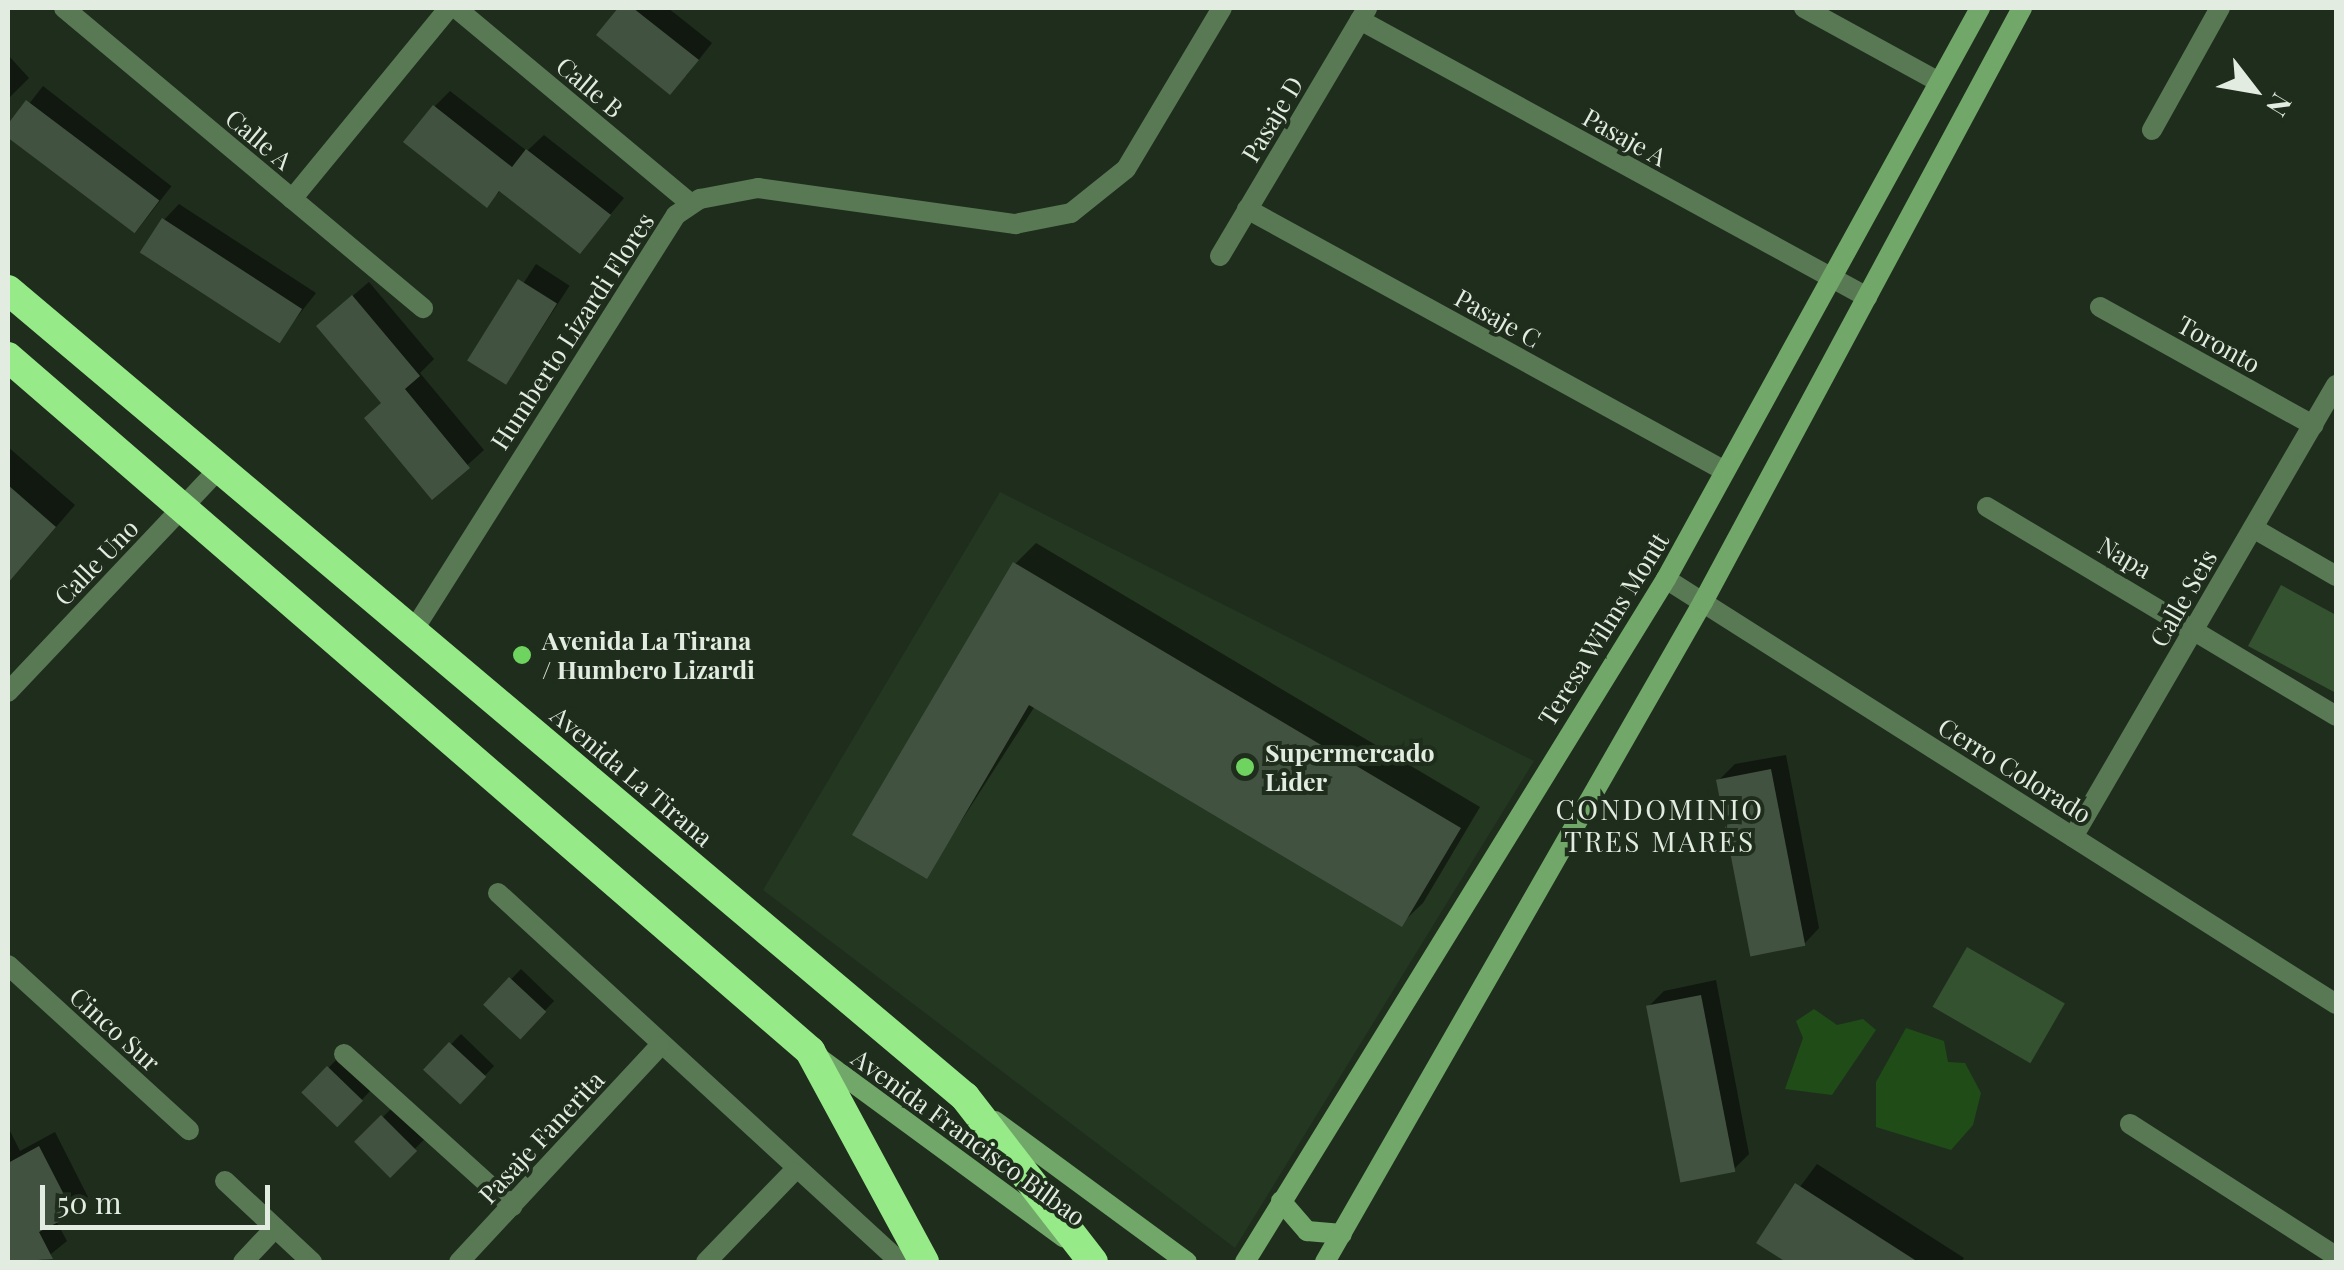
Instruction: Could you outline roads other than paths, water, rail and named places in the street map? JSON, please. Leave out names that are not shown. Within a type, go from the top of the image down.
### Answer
[{"type":"highway","name":"Avenida La Tirana","points":[[8,290],[965,1098],[1092,1260]]},
{"type":"highway","points":[[8,357],[810,1051],[924,1262]]},
{"type":"street","name":"Calle A","points":[[64,8],[423,308]]},
{"type":"street","points":[[292,199],[453,8]]},
{"type":"street","name":"Calle B","points":[[453,8],[692,204]]},
{"type":"street","name":"Humberto Lizardi Flores","points":[[414,631],[652,246],[692,204],[758,188],[1015,224],[1072,214],[1126,169],[1222,8]]},
{"type":"street","points":[[1804,8],[1939,82]]},
{"type":"street","name":"Teresa Wilms Montt","points":[[1245,1262],[1666,579],[1980,8]]},
{"type":"street","points":[[1325,1262],[1703,602],[2022,8]]},
{"type":"street","points":[[2152,130],[2220,8]]},
{"type":"street","name":"Pasaje A","points":[[1364,14],[1867,297]]},
{"type":"street","name":"Pasaje D","points":[[1220,256],[1364,14]]},
{"type":"street","name":"Pasaje C","points":[[1247,209],[1726,471]]},
{"type":"street","name":"Toronto","points":[[2100,306],[2313,425]]},
{"type":"street","name":"Calle Seis","points":[[2073,837],[2336,385]]},
{"type":"street","name":"Calle Uno","points":[[8,692],[220,468]]},
{"type":"street","name":"Napa","points":[[1987,507],[2336,716]]},
{"type":"street","points":[[2253,528],[2336,576]]},
{"type":"street","name":"Cerro Colorado","points":[[1666,579],[2336,1004]]},
{"type":"street","points":[[498,892],[792,1172],[900,1262]]},
{"type":"street","name":"Cinco Sur","points":[[8,965],[189,1130]]},
{"type":"street","name":"Pasaje Fanerita","points":[[459,1262],[660,1046]]},
{"type":"street","name":"Avenida Francisco Bilbao","points":[[810,1051],[1092,1260]]},
{"type":"street","points":[[344,1054],[512,1206]]},
{"type":"street","name":"Avenida Francisco Bilbao","points":[[965,1098],[1187,1262]]},
{"type":"street","points":[[2130,1124],[2336,1256]]},
{"type":"street","points":[[706,1262],[792,1172]]},
{"type":"street","points":[[225,1180],[312,1262]]},
{"type":"street","points":[[1282,1201],[1307,1230],[1342,1234]]},
{"type":"street","points":[[243,1262],[276,1228]]},
{"type":"place","name":"Avenida La Tirana / Humbero Lizardi","points":[[522,655]]},
{"type":"place","name":"Supermercado Lider","points":[[1245,767]]},
{"type":"district","name":"CONDOMINIO TRES MARES","points":[[1660,825]]}]
